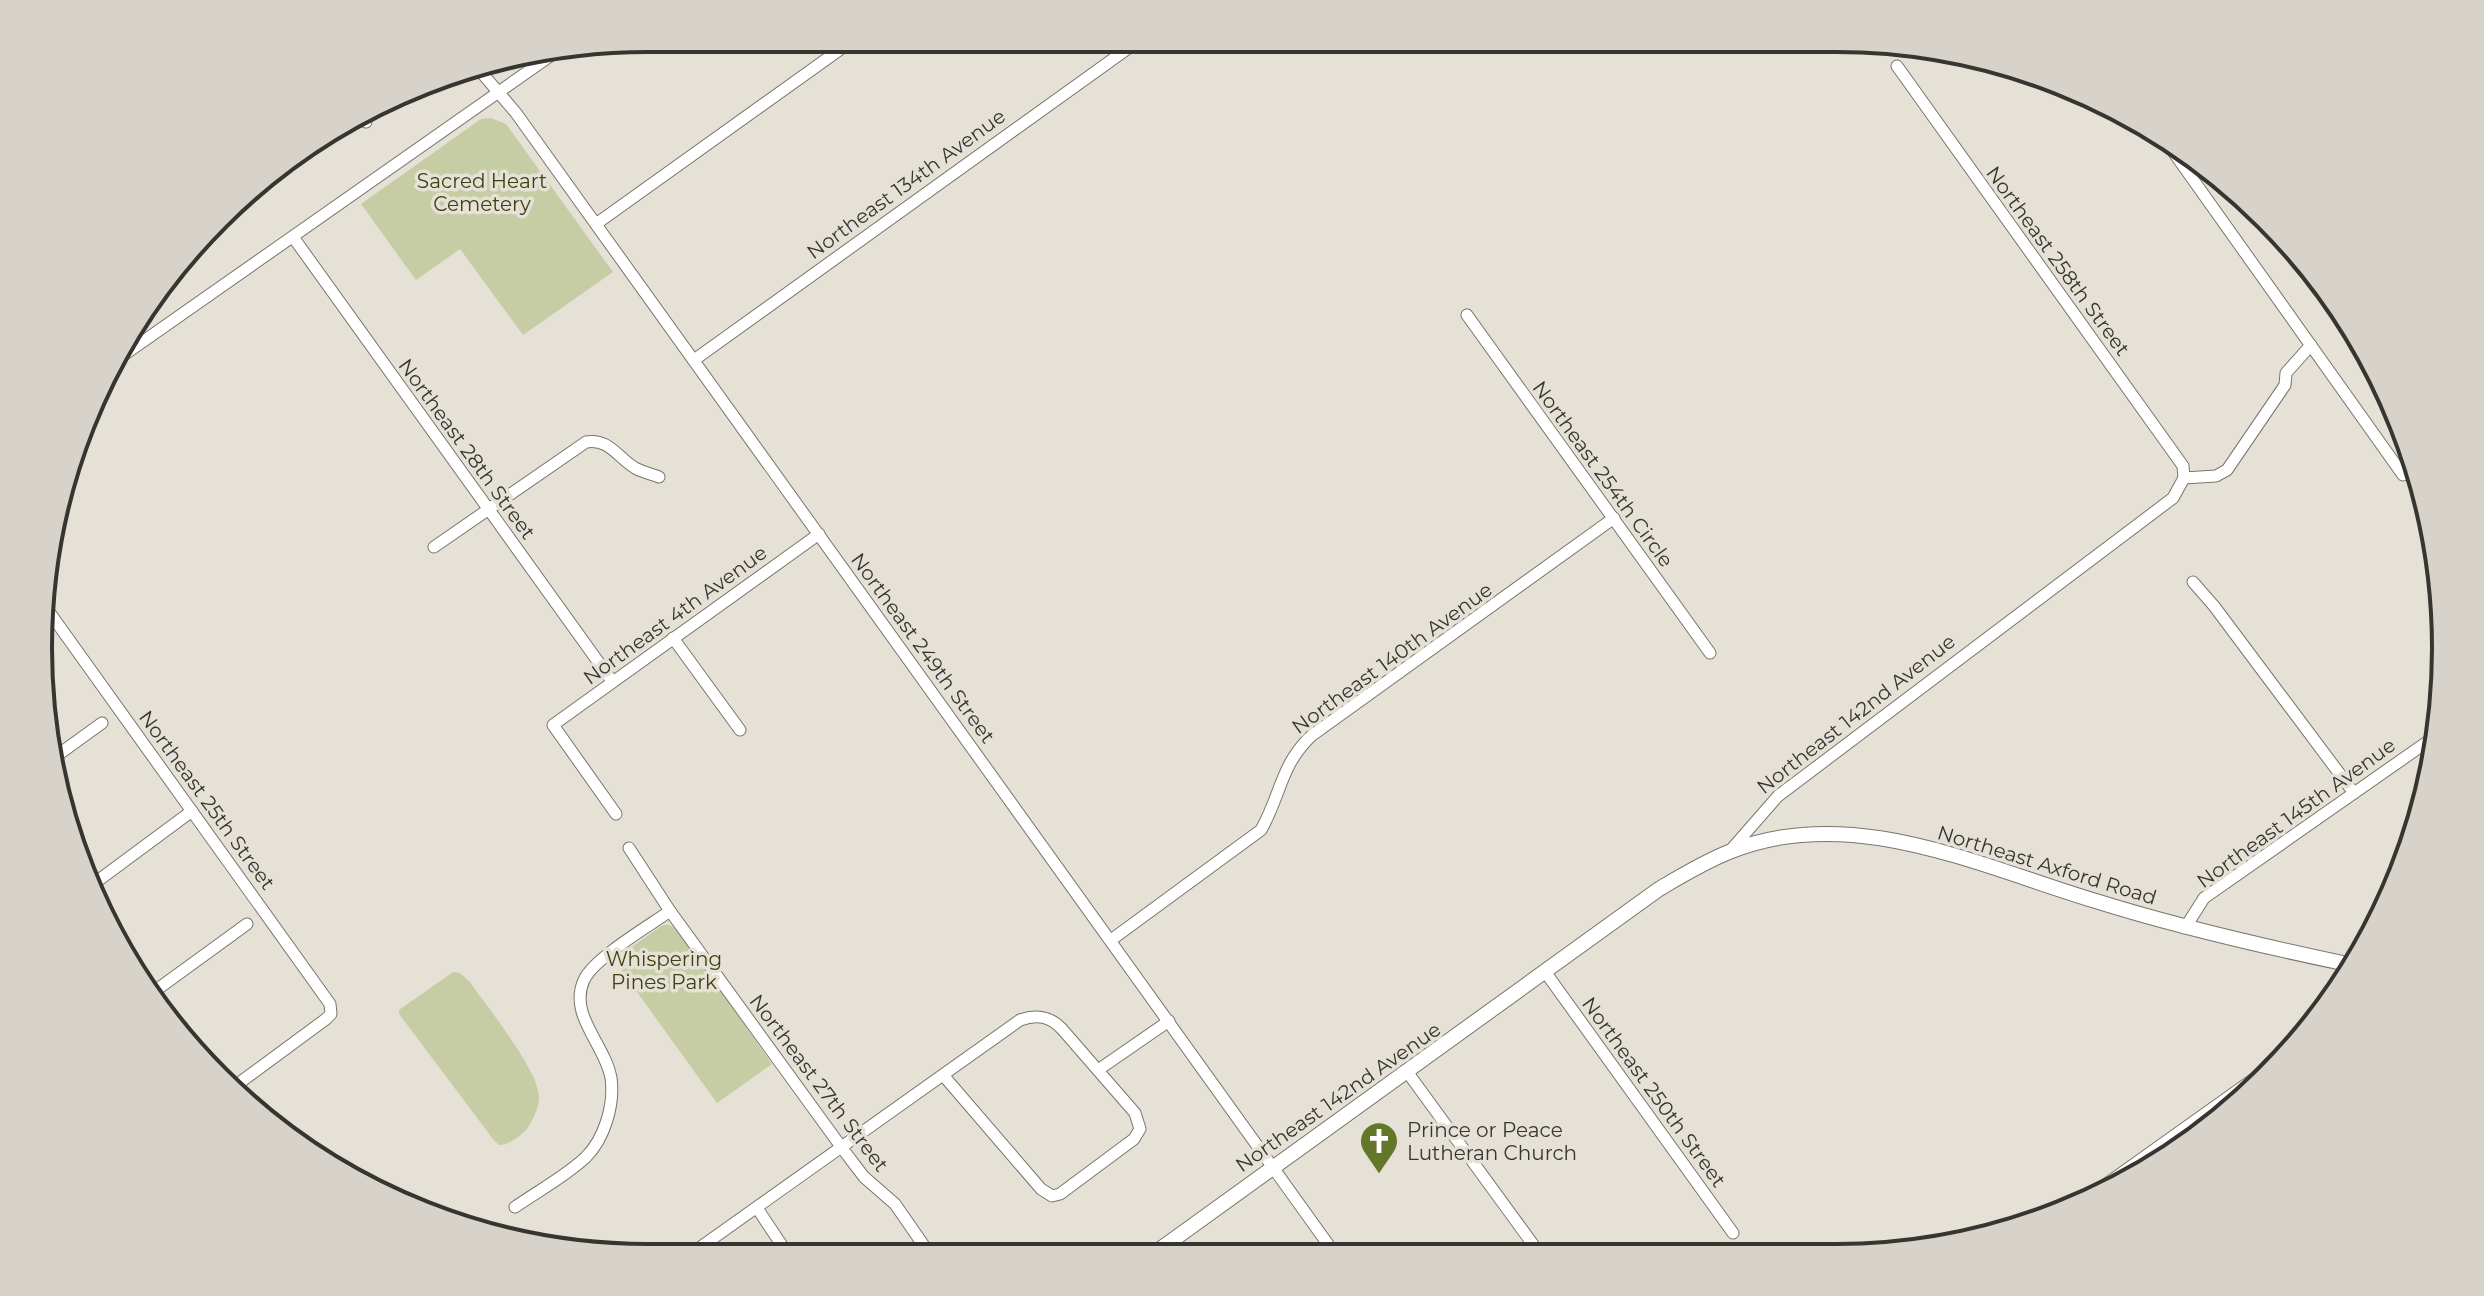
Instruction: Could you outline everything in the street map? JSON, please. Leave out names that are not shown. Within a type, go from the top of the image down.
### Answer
[{"type":"main road","name":"Northeast Axford Road","points":[[1729,852],[1793,836],[1834,834],[1903,841],[2185,928],[2342,963]]},
{"type":"main road","name":"Northeast 142nd Avenue","points":[[1167,1244],[1659,889],[1729,852]]},
{"type":"street","points":[[596,224],[836,52]]},
{"type":"street","name":"Northeast 134th Avenue","points":[[694,360],[1123,52]]},
{"type":"street","points":[[133,349],[542,61]]},
{"type":"street","name":"Northeast 258th Street","points":[[1897,66],[2183,466],[2184,478]]},
{"type":"street","name":"Northeast 249th Street","points":[[483,75],[516,113],[1328,1244]]},
{"type":"street","points":[[2180,161],[2403,475]]},
{"type":"street","name":"Northeast 28th Street","points":[[293,237],[612,681]]},
{"type":"street","name":"Northeast 254th Circle","points":[[1467,315],[1710,653]]},
{"type":"street","points":[[2184,478],[2216,476],[2227,470],[2285,385],[2286,373],[2311,345]]},
{"type":"street","points":[[434,547],[591,441],[607,444],[636,469],[659,477]]},
{"type":"street","name":"Northeast 142nd Avenue","points":[[1729,852],[1778,796],[2173,498],[2184,478]]},
{"type":"street","name":"Northeast 140th Avenue","points":[[1111,940],[1261,830],[1273,809],[1285,769],[1296,751],[1311,736],[1614,518]]},
{"type":"street","name":"Northeast 4th Avenue","points":[[616,814],[553,725],[819,534]]},
{"type":"street","points":[[2193,582],[2354,793]]},
{"type":"street","name":"Northeast 25th Street","points":[[53,617],[330,1004],[331,1014],[240,1082]]},
{"type":"street","points":[[673,638],[740,730]]},
{"type":"street","points":[[61,753],[102,723]]},
{"type":"street","name":"Northeast 145th Avenue","points":[[2185,928],[2204,898],[2424,744]]},
{"type":"street","points":[[99,880],[192,811]]},
{"type":"street","name":"Northeast 27th Street","points":[[629,848],[670,911],[842,1148],[864,1177],[895,1204],[923,1244]]},
{"type":"street","points":[[515,1207],[586,1157],[603,1133],[611,1106],[611,1077],[581,1009],[580,994],[584,980],[603,958],[670,911]]},
{"type":"street","points":[[159,988],[247,924]]},
{"type":"street","name":"Northeast 250th Street","points":[[1546,973],[1733,1233]]},
{"type":"street","points":[[705,1244],[1020,1020],[1038,1016],[1056,1022],[1141,1123],[1134,1139],[1060,1194],[1052,1196],[1041,1189],[943,1075]]},
{"type":"street","points":[[1098,1070],[1169,1021]]},
{"type":"street","points":[[1408,1073],[1533,1244]]},
{"type":"street","points":[[2136,1163],[2225,1100]]},
{"type":"street","points":[[757,1208],[781,1244]]},
{"type":"green space","name":"Sacred Heart Cemetery","points":[[491,118],[506,124],[613,272],[523,335],[460,249],[416,280],[361,204],[481,119]]},
{"type":"green space","name":"Whispering Pines Park","points":[[667,924],[677,929],[772,1064],[717,1103],[614,960]]},
{"type":"green space","points":[[453,972],[460,973],[469,981],[510,1038],[537,1086],[538,1104],[529,1126],[516,1139],[503,1145],[493,1139],[399,1014],[399,1010]]},
{"type":"place","name":"Prince or Peace Lutheran Church","points":[[1379,1175]]}]
